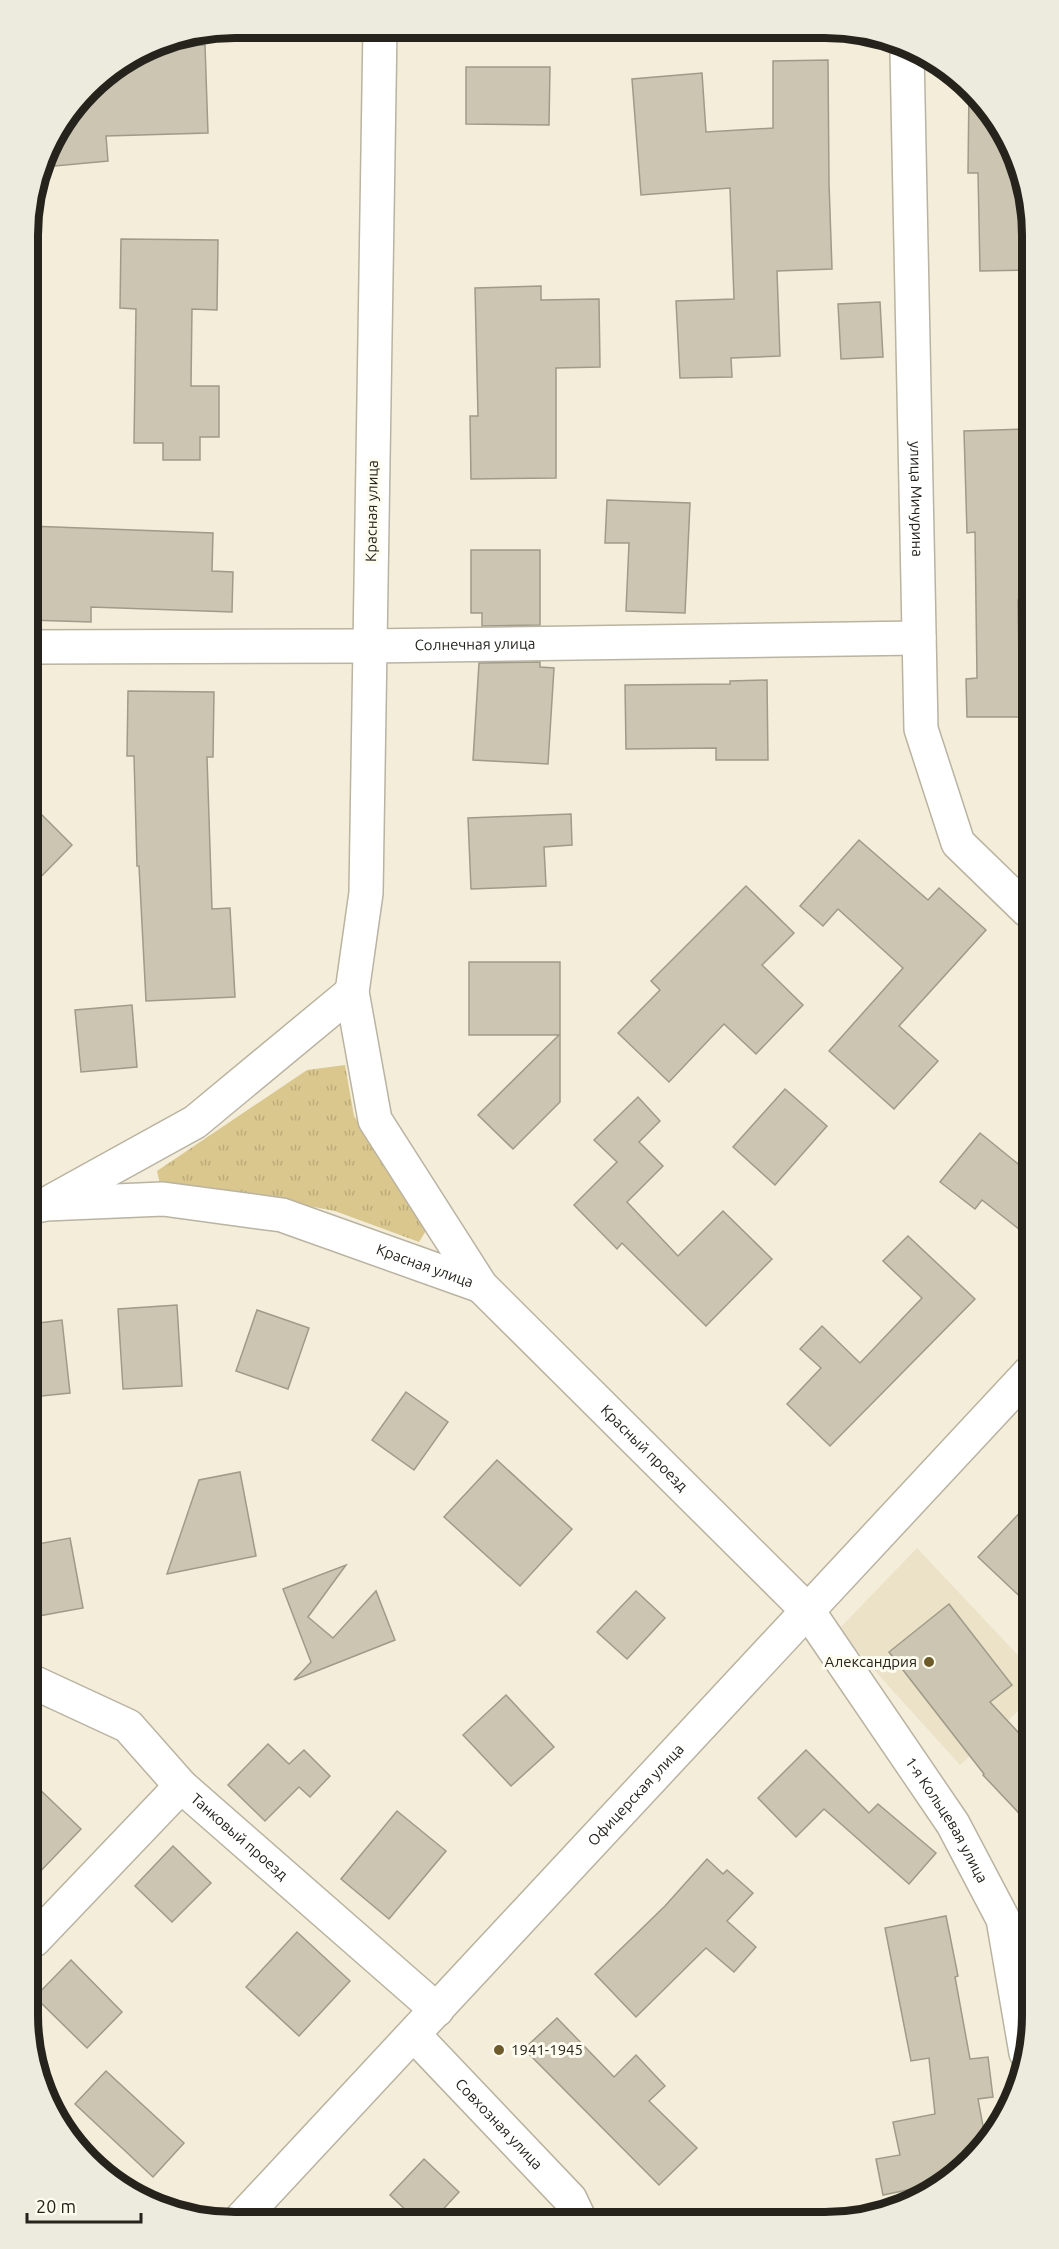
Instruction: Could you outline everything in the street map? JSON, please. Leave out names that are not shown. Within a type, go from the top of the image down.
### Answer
[{"type":"street","name":"Красная улица","points":[[380,38],[366,893],[352,992],[375,1120],[481,1286]]},
{"type":"street","name":"улица Мичурина","points":[[907,56],[921,729],[958,843],[1022,904]]},
{"type":"street","name":"Солнечная улица","points":[[38,648],[919,638]]},
{"type":"street","name":"Красная улица","points":[[39,1205],[195,1122],[352,992]]},
{"type":"street","name":"Красная улица","points":[[39,1205],[163,1199],[282,1215],[481,1286]]},
{"type":"street","name":"Красный проезд","points":[[481,1286],[808,1611]]},
{"type":"street","name":"Офицерская улица","points":[[248,2212],[1021,1381]]},
{"type":"street","name":"1-я Кольцевая улица","points":[[808,1611],[953,1824],[1003,1919],[1021,2024]]},
{"type":"street","name":"Танковый проезд","points":[[38,1684],[128,1726],[181,1786],[437,2010]]},
{"type":"street","points":[[38,1936],[181,1786]]},
{"type":"street","name":"Совхозная улица","points":[[414,2035],[570,2199],[576,2212]]},
{"type":"shaded area","points":[[917,1548],[1021,1659],[1021,1708],[960,1765],[838,1630]]},
{"type":"green space","points":[[345,1065],[354,1116],[427,1229],[419,1242],[335,1211],[207,1187],[160,1184],[157,1171],[307,1070]]},
{"type":"building","points":[[205,45],[208,133],[106,136],[108,161],[55,166],[54,155],[58,147],[78,114],[95,95],[136,64],[177,46]]},
{"type":"building","points":[[828,60],[832,269],[777,271],[780,356],[731,358],[732,377],[680,378],[676,301],[734,299],[730,188],[641,195],[632,79],[702,73],[706,132],[773,128],[773,61]]},
{"type":"building","points":[[466,67],[550,67],[549,125],[466,124]]},
{"type":"building","points":[[969,100],[995,136],[1007,159],[1015,183],[1020,209],[1022,270],[980,271],[978,173],[968,173]]},
{"type":"building","points":[[121,239],[218,240],[217,310],[192,309],[191,386],[219,386],[219,437],[200,437],[200,460],[163,460],[163,443],[134,443],[136,309],[120,308]]},
{"type":"building","points":[[541,286],[541,300],[599,299],[600,367],[556,368],[556,478],[471,479],[470,416],[478,416],[475,288]]},
{"type":"building","points":[[880,302],[883,357],[841,359],[838,304]]},
{"type":"building","points":[[1022,429],[1022,600],[1018,600],[1019,660],[1022,660],[1022,717],[967,717],[966,679],[977,678],[975,532],[967,533],[964,431]]},
{"type":"building","points":[[607,500],[690,503],[685,613],[626,611],[629,543],[605,543]]},
{"type":"building","points":[[38,526],[213,533],[212,571],[233,572],[232,612],[91,607],[91,622],[38,620]]},
{"type":"building","points":[[471,550],[540,550],[540,625],[482,626],[482,613],[471,613]]},
{"type":"building","points":[[540,662],[540,667],[554,668],[548,764],[473,760],[479,663]]},
{"type":"building","points":[[767,680],[768,760],[716,760],[716,748],[626,749],[625,685],[730,684],[730,681]]},
{"type":"building","points":[[128,691],[214,692],[213,757],[207,757],[212,909],[230,908],[235,997],[146,1001],[139,866],[137,866],[134,756],[127,756]]},
{"type":"building","points":[[38,811],[72,845],[38,880]]},
{"type":"building","points":[[571,814],[572,845],[544,847],[546,886],[471,889],[468,818]]},
{"type":"building","points":[[859,840],[928,900],[939,888],[986,930],[899,1026],[938,1061],[894,1109],[829,1051],[903,968],[838,909],[823,926],[800,906]]},
{"type":"building","points":[[746,886],[794,933],[762,965],[803,1005],[756,1054],[724,1024],[669,1082],[618,1033],[660,990],[651,981]]},
{"type":"building","points":[[469,962],[560,962],[560,1102],[513,1149],[478,1115],[559,1035],[469,1035]]},
{"type":"building","points":[[132,1005],[137,1067],[81,1072],[75,1010]]},
{"type":"building","points":[[785,1089],[827,1126],[775,1185],[733,1147]]},
{"type":"building","points":[[638,1097],[660,1121],[639,1142],[663,1166],[627,1202],[678,1256],[723,1211],[772,1259],[706,1326],[622,1243],[617,1249],[574,1205],[617,1162],[594,1140]]},
{"type":"building","points":[[980,1133],[1021,1167],[1021,1231],[982,1200],[975,1209],[940,1182]]},
{"type":"building","points":[[908,1236],[975,1299],[830,1446],[787,1404],[821,1368],[800,1349],[822,1326],[860,1363],[922,1298],[883,1261]]},
{"type":"building","points":[[177,1305],[182,1386],[123,1389],[118,1309]]},
{"type":"building","points":[[257,1310],[309,1328],[288,1389],[236,1371]]},
{"type":"building","points":[[62,1320],[70,1393],[38,1396],[38,1323]]},
{"type":"building","points":[[406,1392],[448,1422],[414,1470],[372,1440]]},
{"type":"building","points":[[497,1460],[572,1529],[520,1586],[444,1517]]},
{"type":"building","points":[[240,1472],[256,1556],[167,1574],[199,1480]]},
{"type":"building","points":[[1021,1511],[1021,1598],[978,1557]]},
{"type":"building","points":[[70,1538],[83,1608],[38,1616],[38,1544]]},
{"type":"building","points":[[346,1565],[308,1617],[333,1638],[376,1591],[395,1640],[294,1680],[311,1662],[283,1589]]},
{"type":"building","points":[[636,1591],[665,1618],[627,1659],[597,1632]]},
{"type":"building","points":[[949,1604],[1012,1685],[990,1702],[1021,1736],[1021,1816],[983,1775],[889,1652]]},
{"type":"building","points":[[506,1695],[554,1747],[511,1786],[463,1735]]},
{"type":"building","points":[[268,1744],[289,1764],[304,1750],[330,1776],[310,1797],[299,1787],[265,1821],[228,1785]]},
{"type":"building","points":[[806,1750],[869,1813],[878,1804],[936,1853],[909,1884],[824,1809],[796,1837],[758,1798]]},
{"type":"building","points":[[38,1788],[81,1829],[38,1874]]},
{"type":"building","points":[[397,1811],[446,1851],[389,1919],[341,1879]]},
{"type":"building","points":[[173,1846],[211,1883],[172,1922],[135,1886]]},
{"type":"building","points":[[707,1859],[723,1874],[727,1870],[753,1893],[727,1921],[756,1947],[734,1972],[706,1948],[636,2017],[595,1974],[665,1906]]},
{"type":"building","points":[[946,1916],[958,1976],[955,1977],[970,2059],[988,2057],[993,2097],[978,2099],[984,2130],[954,2163],[918,2188],[883,2195],[876,2159],[900,2155],[893,2122],[935,2114],[929,2058],[911,2061],[885,1928]]},
{"type":"building","points":[[297,1932],[350,1981],[299,2036],[246,1987]]},
{"type":"building","points":[[71,1960],[122,2012],[87,2048],[38,2000],[38,1994]]},
{"type":"building","points":[[557,2018],[614,2077],[636,2055],[665,2086],[649,2101],[697,2148],[659,2185],[524,2049]]},
{"type":"building","points":[[106,2071],[184,2143],[153,2177],[75,2104]]},
{"type":"building","points":[[424,2159],[459,2192],[441,2212],[408,2212],[390,2195]]},
{"type":"place","name":"Александрия","points":[[929,1662]]},
{"type":"place","name":"1941-1945","points":[[499,2050]]}]
